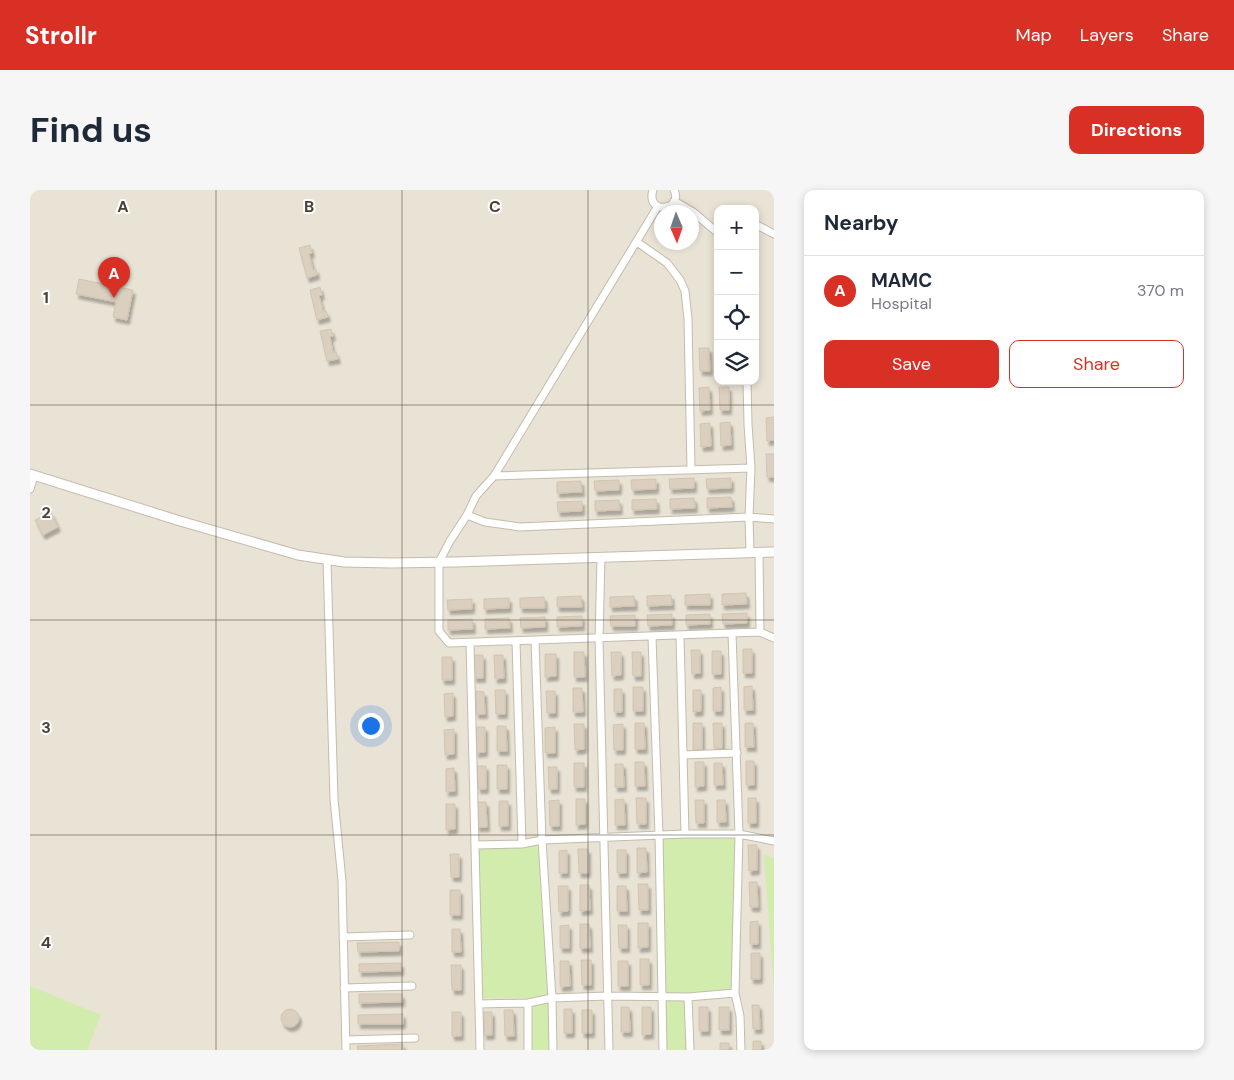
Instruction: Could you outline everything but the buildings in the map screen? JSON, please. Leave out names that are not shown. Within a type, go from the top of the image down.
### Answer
[{"type":"street","points":[[653,190],[653,200],[657,205]]},
{"type":"street","points":[[671,205],[676,198],[674,190]]},
{"type":"street","points":[[674,201],[692,212],[714,230]]},
{"type":"street","points":[[654,213],[494,476],[476,496],[467,515],[450,541],[440,562],[439,631],[449,644],[760,632],[774,638]]},
{"type":"street","points":[[759,226],[774,234]]},
{"type":"street","points":[[637,242],[667,263],[680,280],[685,292],[688,319],[691,469]]},
{"type":"street","points":[[747,385],[751,468],[749,517],[755,552],[760,632]]},
{"type":"street","points":[[494,476],[751,468]]},
{"type":"street","points":[[30,489],[32,475],[180,521],[298,555],[327,560],[353,562],[440,562],[774,552]]},
{"type":"street","points":[[467,515],[486,522],[520,527],[749,517],[774,519]]},
{"type":"street","points":[[601,557],[599,639],[609,1050]]},
{"type":"street","points":[[327,560],[334,799],[342,881],[346,1050]]},
{"type":"street","points":[[732,633],[739,834],[735,993],[740,1016],[742,1050]]},
{"type":"street","points":[[652,636],[659,835],[663,1050]]},
{"type":"street","points":[[680,636],[685,834]]},
{"type":"street","points":[[516,641],[522,844]]},
{"type":"street","points":[[535,641],[542,840],[552,998],[553,1050]]},
{"type":"street","points":[[470,643],[480,1050]]},
{"type":"street","points":[[683,755],[737,753]]},
{"type":"street","points":[[475,845],[685,834],[739,834],[774,841]]},
{"type":"street","points":[[343,937],[410,935]]},
{"type":"street","points":[[344,988],[412,986]]},
{"type":"street","points":[[479,1004],[528,1003],[552,998],[688,996],[735,993]]},
{"type":"street","points":[[688,996],[690,1050]]},
{"type":"street","points":[[528,1003],[528,1050]]},
{"type":"street","points":[[346,1040],[415,1038]]},
{"type":"shaded area","points":[[30,190],[774,190],[774,1050],[30,1050]]},
{"type":"green space","points":[[739,834],[735,993],[688,997],[690,1050],[663,1050],[659,835]]},
{"type":"green space","points":[[542,840],[553,1050],[528,1050],[528,1003],[548,998],[481,998],[475,845]]},
{"type":"green space","points":[[764,855],[774,858],[774,992]]},
{"type":"green space","points":[[30,986],[101,1015],[87,1050],[30,1050]]},
{"type":"place","name":"MAMC","points":[[114,298]]}]
